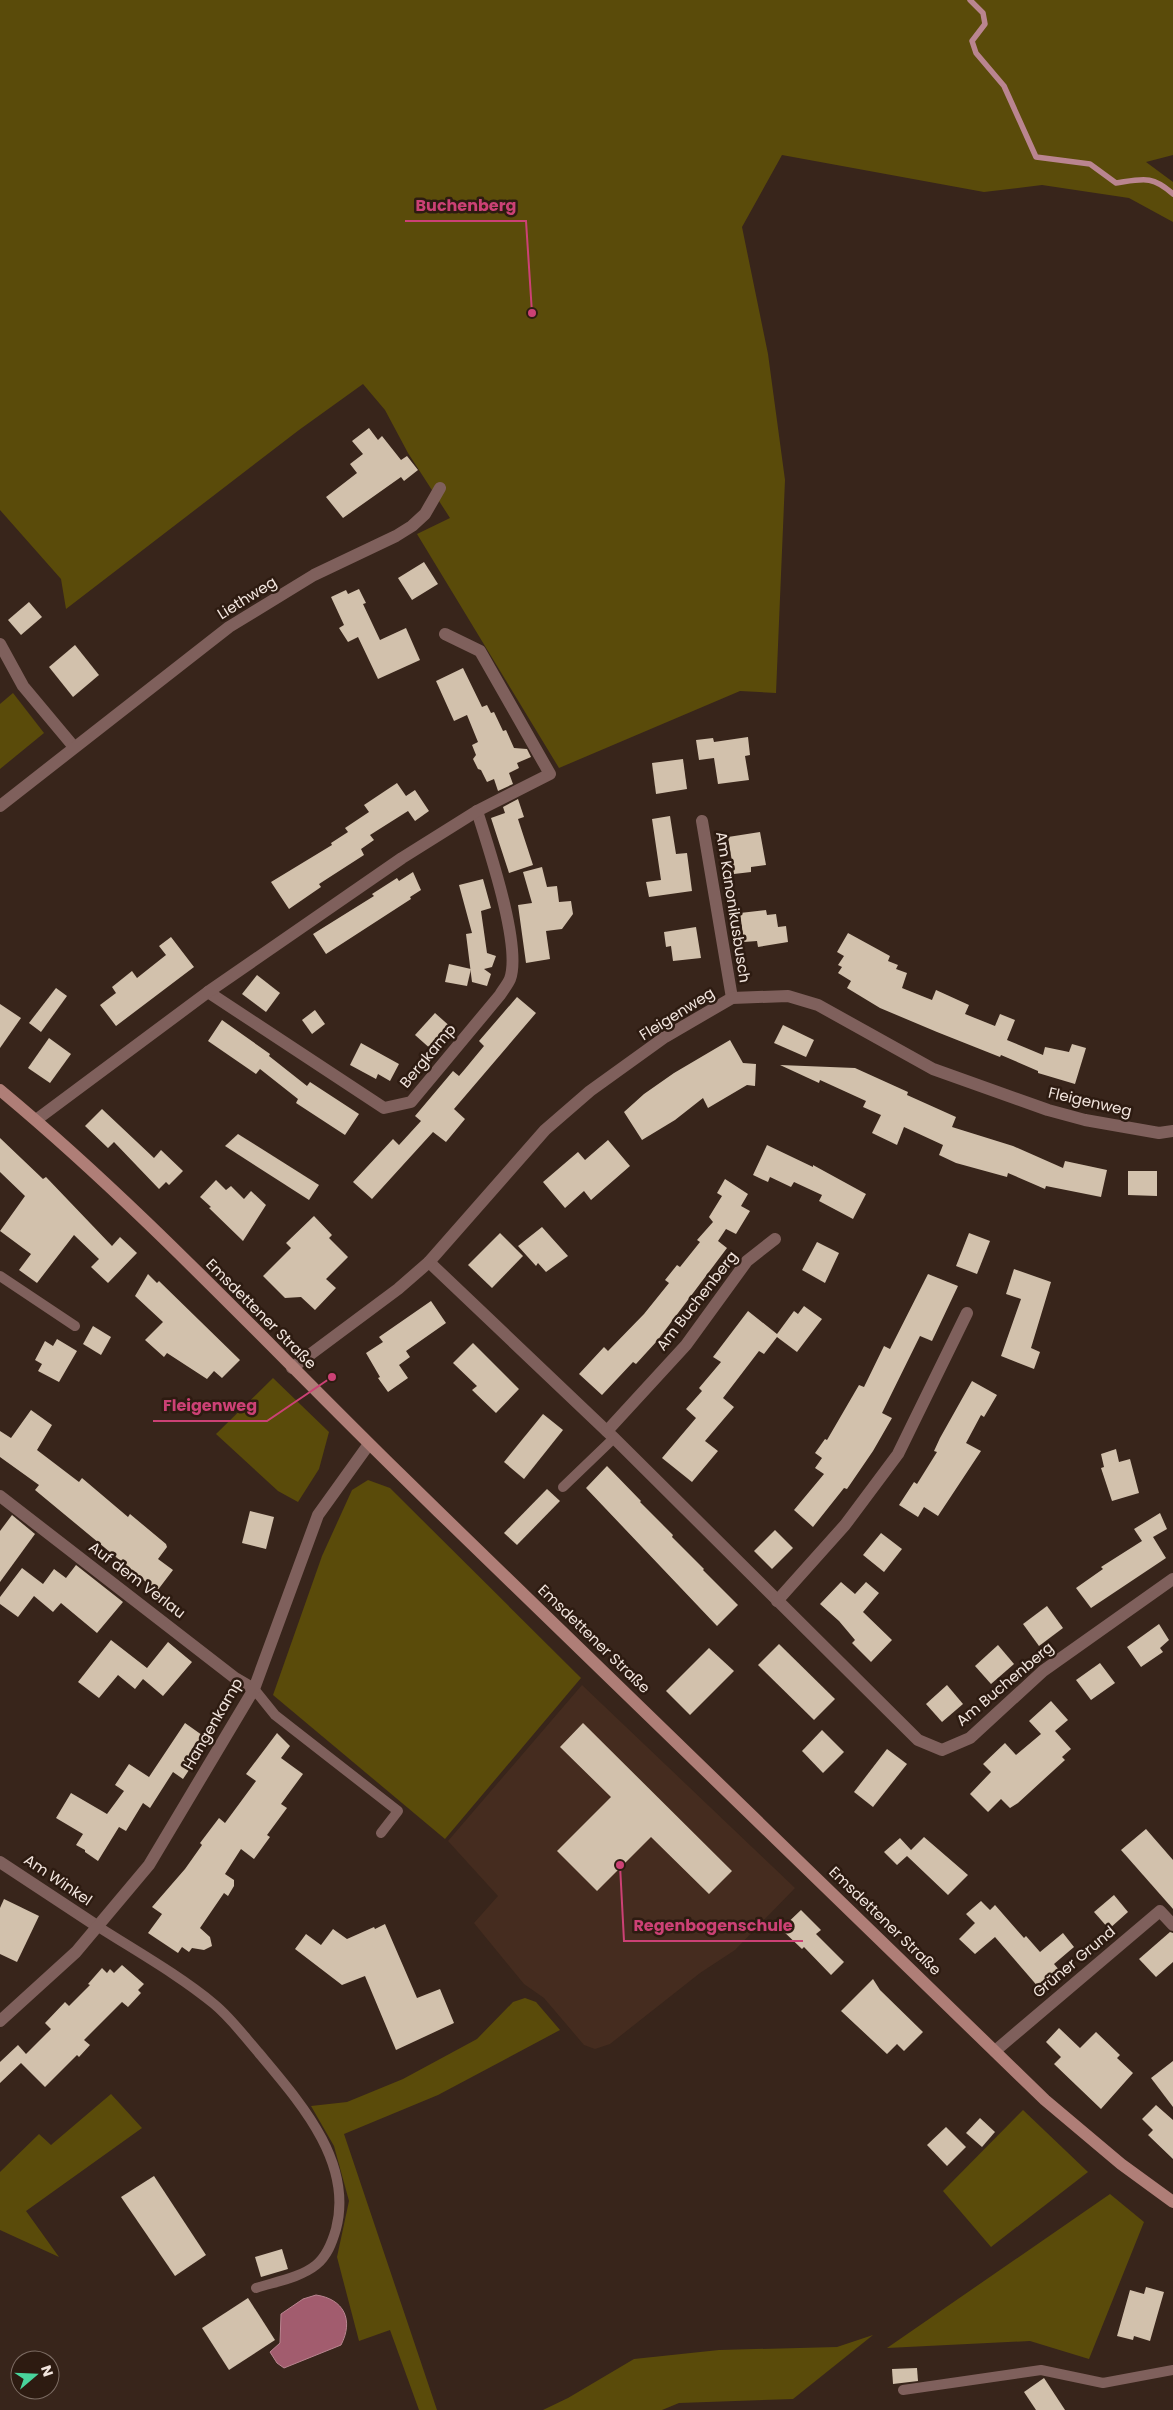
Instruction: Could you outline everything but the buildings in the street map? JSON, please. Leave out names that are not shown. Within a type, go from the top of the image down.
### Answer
[{"type":"main road","name":"Emsdettener Straße","points":[[0,1090],[36,1120],[173,1248],[369,1444],[1045,2100],[1113,2158],[1173,2202]]},
{"type":"street","name":"Liethweg","points":[[0,806],[229,627],[314,575],[396,536],[412,526],[425,514],[440,488]]},
{"type":"street","points":[[36,1120],[208,992],[394,864],[477,811],[550,774],[480,651],[446,634]]},
{"type":"street","points":[[0,644],[23,686],[74,748]]},
{"type":"street","name":"Bergkamp","points":[[208,992],[384,1108],[411,1102],[500,995],[510,979],[512,959],[506,914],[477,811]]},
{"type":"street","name":"Am Kanonikusbusch","points":[[702,821],[732,998]]},
{"type":"street","name":"Fleigenweg","points":[[292,1368],[398,1289],[429,1262],[545,1130],[590,1091],[665,1037],[732,998],[788,996],[818,1006],[933,1069],[1048,1110],[1085,1120],[1160,1133],[1173,1130]]},
{"type":"street","name":"Am Buchenberg","points":[[610,1434],[686,1345],[747,1261],[775,1239]]},
{"type":"street","name":"Am Buchenberg","points":[[429,1262],[610,1434],[918,1740],[942,1750],[970,1738],[1043,1671],[1173,1579]]},
{"type":"street","points":[[777,1601],[845,1525],[898,1454],[967,1313]]},
{"type":"street","name":"Hangenkamp","points":[[0,2021],[76,1952],[149,1865],[254,1689],[318,1515],[369,1444]]},
{"type":"street","name":"Auf dem Verlau","points":[[0,1496],[235,1678],[254,1689]]},
{"type":"street","name":"Am Winkel","points":[[0,1862],[97,1926]]},
{"type":"street","name":"Grüner Grund","points":[[995,2051],[1160,1910],[1173,1925]]},
{"type":"lane","points":[[0,1276],[75,1326]]},
{"type":"lane","points":[[563,1487],[610,1434]]},
{"type":"lane","points":[[254,1689],[275,1714],[398,1811],[381,1833]]},
{"type":"lane","points":[[97,1926],[215,2004],[240,2031],[297,2101],[319,2133],[329,2156],[339,2195],[339,2218],[326,2254],[315,2266],[298,2274],[256,2288]]},
{"type":"lane","points":[[903,2390],[1041,2370],[1103,2383],[1173,2370]]},
{"type":"shaded area","points":[[0,0],[1173,0],[1173,155],[1146,162],[1173,182],[1173,222],[1129,198],[1042,185],[984,192],[782,155],[742,227],[768,354],[785,480],[776,693],[740,691],[559,768],[417,534],[450,518],[408,453],[385,410],[363,384],[299,430],[66,609],[61,579],[0,510]]},
{"type":"shaded area","points":[[13,693],[44,733],[0,769],[0,704]]},
{"type":"shaded area","points":[[273,1378],[329,1432],[319,1469],[298,1502],[278,1491],[216,1434]]},
{"type":"shaded area","points":[[368,1480],[390,1488],[581,1678],[445,1839],[273,1695],[322,1556],[352,1490]]},
{"type":"shaded area","points":[[582,1685],[795,1888],[735,1950],[700,1973],[610,2044],[595,2049],[584,2045],[544,1998],[524,1984],[474,1923],[498,1896],[448,1841]]},
{"type":"shaded area","points":[[525,1998],[536,2002],[560,2030],[438,2095],[344,2134],[437,2410],[419,2410],[390,2330],[359,2341],[337,2257],[349,2201],[334,2146],[311,2106],[347,2102],[403,2079],[477,2039],[513,2002]]},
{"type":"shaded area","points":[[111,2094],[142,2128],[26,2211],[59,2257],[0,2230],[0,2172],[39,2134],[51,2145]]},
{"type":"shaded area","points":[[1023,2110],[1088,2172],[991,2247],[943,2191]]},
{"type":"shaded area","points":[[1110,2194],[1144,2222],[1089,2359],[1030,2341],[887,2348]]},
{"type":"shaded area","points":[[316,2295],[326,2297],[340,2306],[346,2319],[345,2336],[341,2345],[284,2368],[277,2363],[270,2352],[280,2343],[281,2314],[303,2299]]},
{"type":"shaded area","points":[[873,2335],[793,2399],[679,2403],[662,2410],[543,2410],[568,2398],[634,2359],[719,2350],[837,2347]]},
{"type":"waterway","points":[[970,0],[983,13],[985,24],[972,41],[976,53],[1004,86],[1036,157],[1090,164],[1116,183],[1133,180],[1153,181],[1173,194]]},
{"type":"place","name":"Buchenberg","points":[[532,313]]},
{"type":"place","name":"Fleigenweg","points":[[332,1377]]},
{"type":"place","name":"Regenbogenschule","points":[[620,1865]]}]
